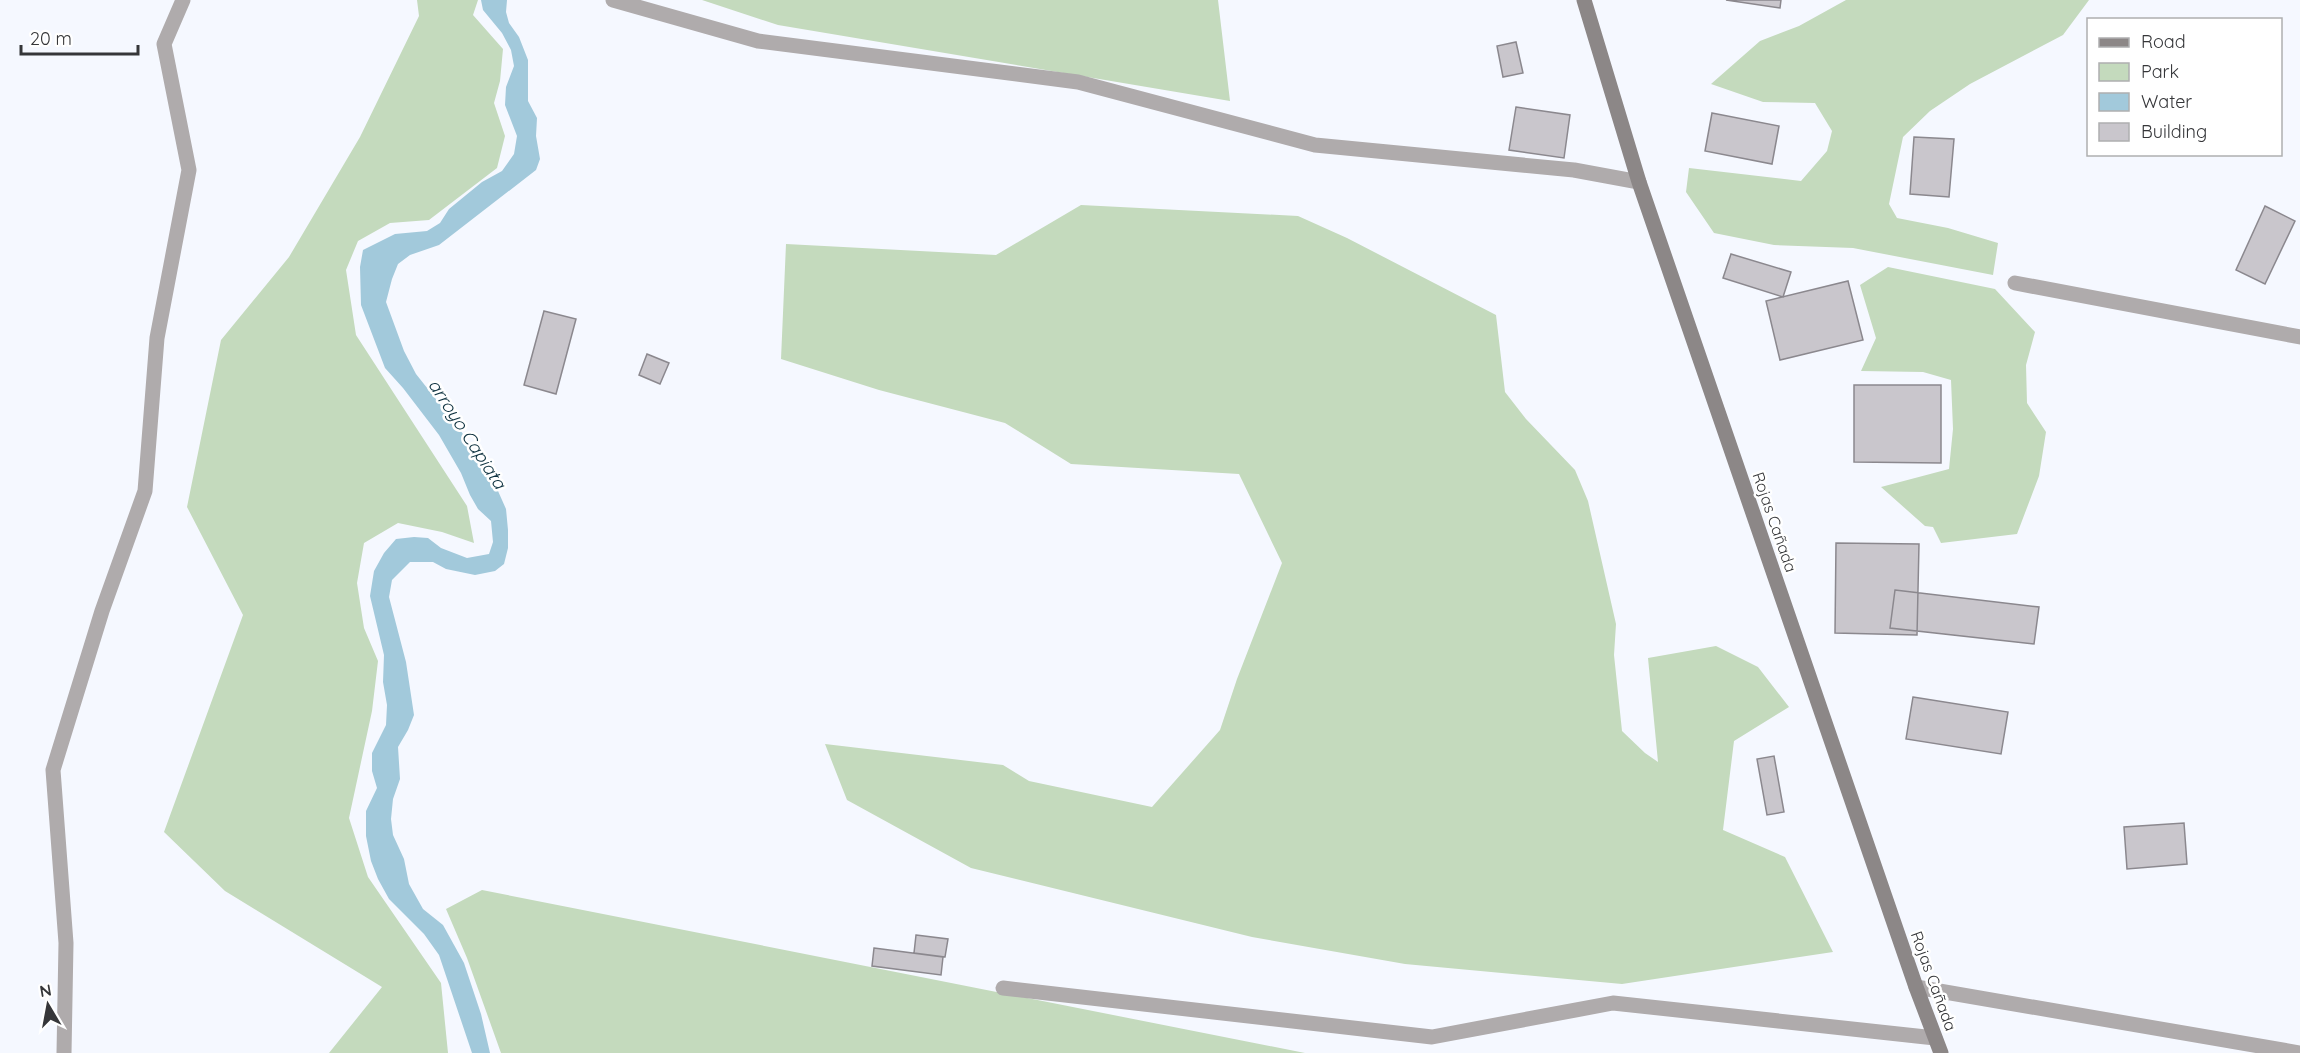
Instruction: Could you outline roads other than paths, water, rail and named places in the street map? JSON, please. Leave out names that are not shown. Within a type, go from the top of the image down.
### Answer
[{"type":"main road","name":"Rojas Cañada","points":[[1584,0],[1640,182],[1916,987],[1941,1053]]},
{"type":"street","points":[[64,1053],[66,943],[53,770],[102,611],[145,491],[157,338],[189,170],[164,44],[183,0]]},
{"type":"street","points":[[613,0],[758,41],[1078,82],[1315,145],[1574,170],[1640,182]]},
{"type":"street","points":[[2015,283],[2300,337]]},
{"type":"street","points":[[1916,987],[2300,1053]]},
{"type":"street","points":[[1003,988],[1432,1037],[1613,1003],[1935,1038]]},
{"type":"water","points":[[481,0],[507,0],[506,12],[509,23],[519,37],[528,60],[528,101],[537,118],[536,136],[540,159],[536,170],[439,245],[410,255],[398,264],[386,302],[404,351],[416,374],[458,427],[490,473],[506,509],[508,548],[504,564],[495,571],[475,575],[446,569],[433,562],[410,562],[392,580],[389,597],[406,662],[414,715],[398,747],[400,779],[393,799],[391,819],[393,835],[404,859],[409,884],[423,909],[443,925],[464,963],[481,1014],[490,1053],[472,1053],[439,955],[424,934],[389,899],[371,861],[366,836],[366,811],[377,788],[372,771],[372,753],[386,725],[387,705],[383,682],[384,655],[370,596],[374,571],[384,553],[396,539],[428,538],[441,548],[467,558],[489,554],[493,542],[491,521],[478,509],[439,435],[385,368],[361,305],[360,267],[363,250],[395,234],[427,231],[440,223],[449,209],[482,182],[502,171],[514,154],[517,136],[505,105],[506,87],[514,66],[511,50],[502,33],[483,10]]},
{"type":"water label","name":"arroyo Capiata","points":[[467,434]]}]
